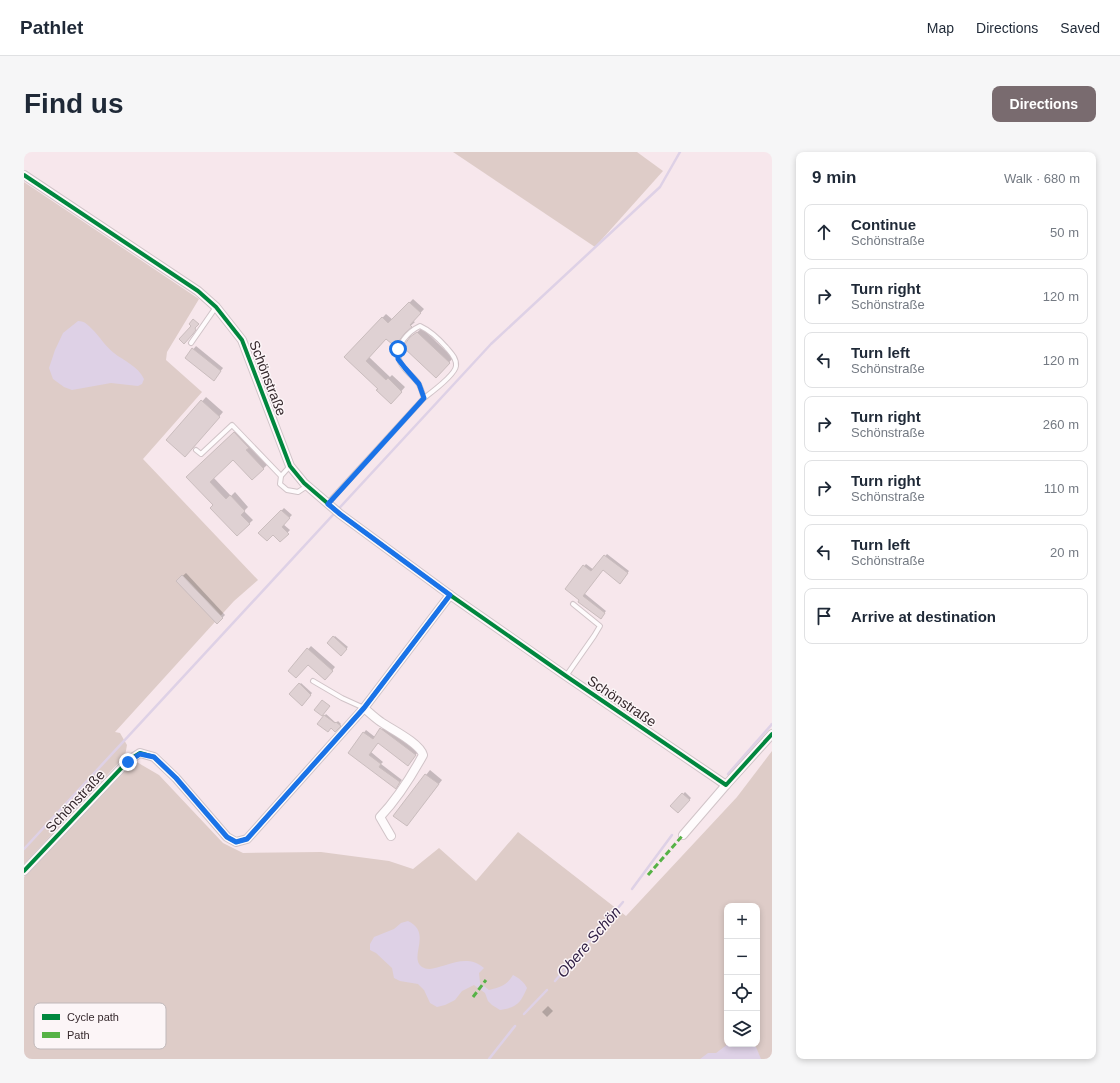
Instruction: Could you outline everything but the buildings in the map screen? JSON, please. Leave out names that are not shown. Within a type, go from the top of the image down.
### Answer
[{"type":"street","name":"Schönstraße","points":[[24,175],[198,291],[216,307],[242,340],[290,466],[307,486],[330,506],[450,595],[726,785]]},
{"type":"street","name":"Schönstraße","points":[[24,871],[129,760],[140,754],[154,757],[160,762],[176,778],[227,837],[236,842],[247,839],[364,708],[450,595]]},
{"type":"street","points":[[364,708],[380,722],[413,743],[422,751],[423,755],[413,773],[380,818],[391,836]]},
{"type":"street","points":[[683,835],[772,734]]},
{"type":"lane","points":[[191,343],[216,307]]},
{"type":"lane","points":[[330,506],[424,398],[453,373],[456,366],[452,354],[438,338],[427,329],[420,326],[414,329],[403,340],[398,349],[398,359],[419,384],[424,398]]},
{"type":"lane","points":[[196,450],[201,454],[232,425],[282,476]]},
{"type":"lane","points":[[290,466],[282,476],[280,484],[287,490],[298,492],[307,486]]},
{"type":"lane","points":[[566,676],[600,626],[573,604]]},
{"type":"lane","points":[[313,681],[342,698],[364,708]]},
{"type":"shaded area","points":[[453,152],[637,152],[663,171],[595,247]]},
{"type":"shaded area","points":[[24,182],[199,299],[167,352],[166,360],[202,392],[143,459],[258,580],[234,601],[115,732],[120,733],[127,745],[125,756],[24,864]]},
{"type":"shaded area","points":[[78,321],[88,325],[111,351],[138,371],[144,379],[142,384],[138,386],[111,383],[72,390],[64,387],[53,379],[49,368],[55,350],[63,333]]},
{"type":"shaded area","points":[[772,751],[772,1059],[24,1059],[24,877],[135,761],[159,775],[223,843],[243,853],[321,852],[389,861],[413,869],[439,848],[476,881],[518,832],[626,916],[737,797]]},
{"type":"shaded area","points":[[408,921],[415,926],[419,932],[420,938],[417,957],[418,963],[422,967],[428,969],[467,961],[476,963],[484,968],[479,973],[480,983],[489,990],[503,986],[513,975],[521,980],[527,988],[520,1001],[510,1008],[500,1010],[492,1005],[488,1001],[485,993],[474,985],[462,991],[455,1000],[437,1007],[430,1003],[424,990],[418,984],[400,981],[394,978],[392,968],[376,953],[370,950],[370,944],[374,937],[394,929],[401,923]]},
{"type":"shaded area","points":[[724,1047],[756,1047],[761,1059],[700,1059],[708,1053],[716,1053]]},
{"type":"waterway","points":[[24,849],[491,344],[660,187],[680,152]]},
{"type":"waterway","name":"Obere Schön","points":[[728,774],[772,724]]},
{"type":"waterway","name":"Obere Schön","points":[[632,889],[672,835]]},
{"type":"waterway","name":"Obere Schön","points":[[555,981],[623,902]]},
{"type":"waterway","name":"Obere Schön","points":[[524,1014],[547,990]]},
{"type":"waterway","name":"Obere Schön","points":[[489,1059],[515,1026]]},
{"type":"marked path","points":[[648,875],[683,835]]},
{"type":"marked path","points":[[566,962],[572,967]]},
{"type":"marked path","points":[[473,997],[486,980]]},
{"type":"cycle path","points":[[24,175],[198,291],[216,307],[242,340],[290,466],[304,483],[340,514],[450,595],[726,785],[772,734]]},
{"type":"cycle path","points":[[24,871],[129,760],[140,753],[154,757],[176,778],[227,837],[236,842],[247,839],[364,708],[450,595]]},
{"type":"route","points":[[128,762],[140,754],[154,757],[176,778],[227,837],[236,842],[247,839],[364,708],[450,595],[328,504],[424,398],[419,384],[398,359],[398,349]]}]
